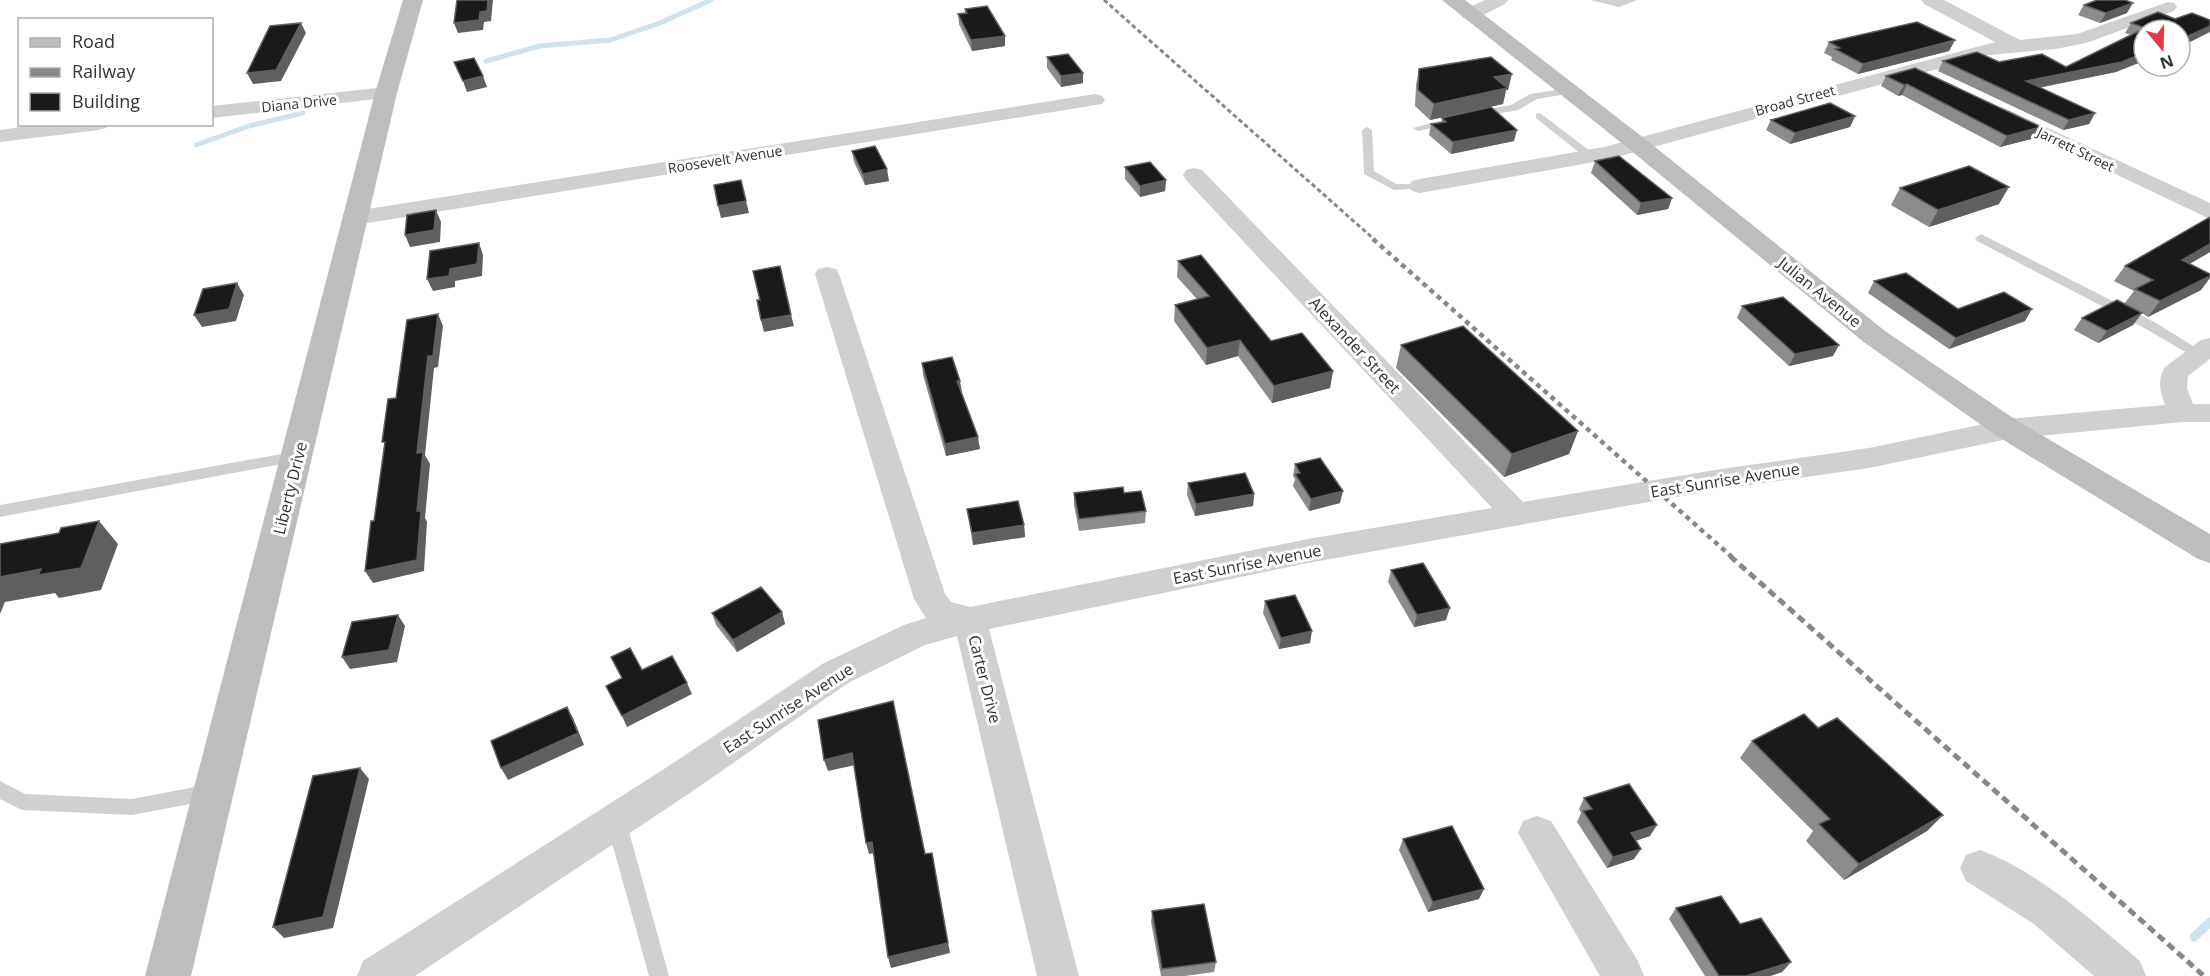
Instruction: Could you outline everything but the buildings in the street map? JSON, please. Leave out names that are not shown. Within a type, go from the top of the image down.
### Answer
[{"type":"street","name":"Liberty Drive","points":[[168,976],[386,93],[413,0]]},
{"type":"street","points":[[1461,7],[1499,0]]},
{"type":"street","points":[[1929,0],[2014,44]]},
{"type":"street","points":[[2159,4],[2189,15]]},
{"type":"street","name":"Broad Street","points":[[1420,186],[1590,156],[1910,68],[2014,44],[2046,44],[2085,37],[2159,4]]},
{"type":"street","name":"Julian Avenue","points":[[1461,7],[1637,144],[1875,337],[2008,429],[2210,550]]},
{"type":"street","points":[[1910,68],[1941,84]]},
{"type":"street","name":"Diana Drive","points":[[213,112],[386,93]]},
{"type":"street","name":"Roosevelt Avenue","points":[[355,218],[1095,100]]},
{"type":"street","name":"Jarrett Street","points":[[1983,104],[2210,212]]},
{"type":"street","points":[[0,136],[82,126]]},
{"type":"street","name":"Alexander Street","points":[[1194,175],[1517,515]]},
{"type":"street","name":"Carter Drive","points":[[827,274],[930,599],[940,612],[970,620],[1059,976]]},
{"type":"street","points":[[2196,413],[2173,388],[2175,373],[2205,350]]},
{"type":"street","name":"East Sunrise Avenue","points":[[378,976],[616,821],[836,673],[916,634],[970,620],[1308,551],[1720,479],[1869,458],[2008,429],[2196,413]]},
{"type":"street","points":[[1537,833],[1623,976]]},
{"type":"street","points":[[1980,868],[2049,909],[2125,976]]},
{"type":"lane","points":[[1596,0],[1619,4],[1632,0]]},
{"type":"lane","points":[[1418,128],[1519,106],[1529,102],[1534,96],[1569,91]]},
{"type":"lane","points":[[1540,116],[1590,156]]},
{"type":"lane","points":[[1367,130],[1368,172],[1394,187],[1420,186]]},
{"type":"lane","points":[[1981,238],[2151,326],[2205,350]]},
{"type":"lane","points":[[0,511],[298,456]]},
{"type":"lane","points":[[0,789],[22,802],[132,807],[215,791]]},
{"type":"lane","points":[[616,821],[659,976]]},
{"type":"waterway","points":[[486,61],[540,46],[610,40],[660,23],[711,0]]},
{"type":"waterway","points":[[196,145],[249,126],[303,113]]},
{"type":"waterway","points":[[2194,937],[2210,922]]},
{"type":"railway","points":[[1104,0],[1375,240]]},
{"type":"railway","points":[[1373,239],[1732,557]]},
{"type":"railway","points":[[1730,556],[2204,976]]}]
